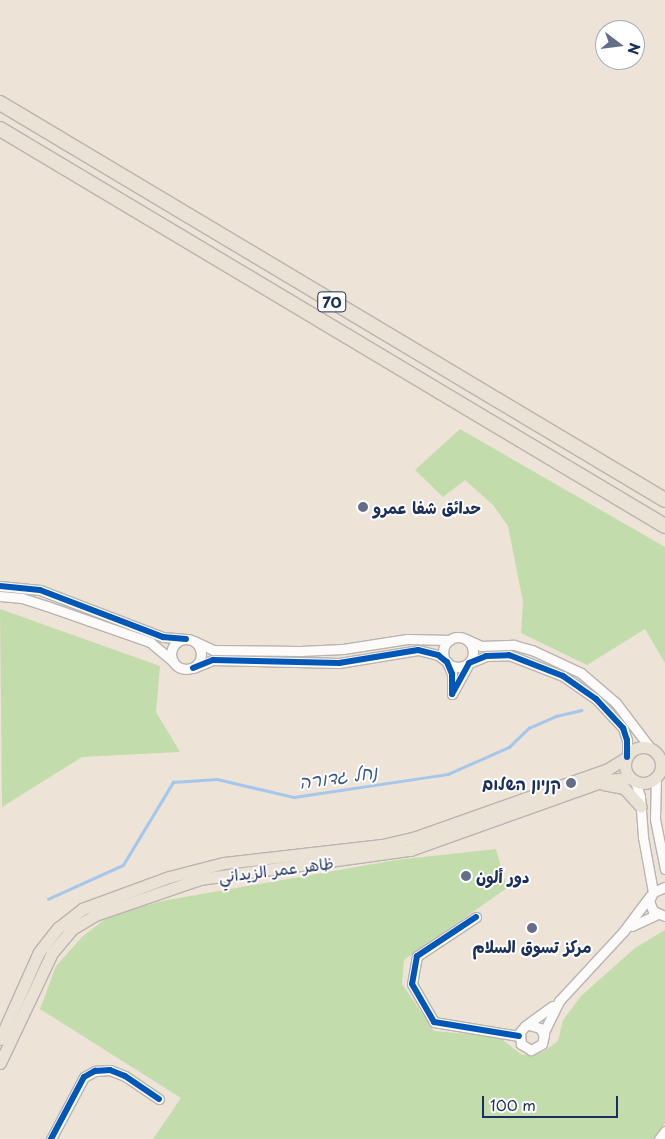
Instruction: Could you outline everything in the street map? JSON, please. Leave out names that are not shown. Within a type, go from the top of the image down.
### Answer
[{"type":"highway","name":"70","points":[[0,103],[665,500]]},
{"type":"highway","name":"70","points":[[0,129],[665,526]]},
{"type":"main road","points":[[651,749],[661,761],[660,771],[645,783],[632,780],[625,768],[627,757],[635,749],[651,749],[665,749]]},
{"type":"main road","name":"ظاهر عمر الزيداني","points":[[0,1039],[39,952],[68,917],[88,906],[178,874],[224,863],[382,845],[416,837],[608,770],[627,757]]},
{"type":"main road","name":"ظاهر عمر الزيداني","points":[[0,1063],[52,953],[72,929],[94,915],[200,879],[410,850],[597,784],[632,780]]},
{"type":"main road","points":[[597,784],[624,788],[641,807]]},
{"type":"street","points":[[0,586],[40,590],[162,636],[190,640],[213,650],[300,652],[343,649],[407,639],[466,639],[480,646],[514,645],[532,650],[581,673],[616,703],[651,749]]},
{"type":"street","points":[[0,596],[47,606],[144,640],[160,647],[183,669],[193,668],[213,660],[340,663],[411,650],[432,652],[455,667],[486,656],[509,655],[569,679],[616,719],[626,734],[627,757]]},
{"type":"street","points":[[450,640],[443,651],[452,674],[452,694],[469,663],[473,649],[466,639]]},
{"type":"street","points":[[173,661],[171,653],[175,644],[190,640]]},
{"type":"street","points":[[190,640],[201,656],[193,668]]},
{"type":"street","points":[[660,771],[655,819],[665,870]]},
{"type":"street","points":[[632,780],[641,807],[652,894],[649,904],[661,915]]},
{"type":"street","points":[[559,1001],[543,1034],[542,1044],[531,1050],[520,1044],[519,1036],[529,1025],[559,1001],[623,932],[652,894],[665,887]]},
{"type":"street","points":[[623,932],[641,920],[661,915]]},
{"type":"street","points":[[476,917],[417,956],[412,984],[434,1022],[519,1036]]},
{"type":"street","points":[[529,1025],[540,1028],[543,1034]]},
{"type":"street","points":[[51,1139],[84,1076],[95,1071],[110,1070],[125,1076],[159,1099]]},
{"type":"street","points":[[659,1139],[665,1131]]},
{"type":"green space","points":[[460,429],[665,547],[665,663],[645,629],[587,665],[521,633],[523,602],[508,526],[493,505],[465,480],[443,497],[415,470]]},
{"type":"green space","points":[[0,609],[160,666],[156,712],[180,752],[82,757],[2,807]]},
{"type":"green space","points":[[496,849],[507,888],[404,960],[402,984],[434,1031],[499,1037],[522,1055],[543,1052],[558,1041],[563,1020],[581,996],[635,948],[665,930],[665,1123],[653,1139],[153,1139],[181,1098],[40,1009],[56,966],[83,936],[109,916],[162,901],[396,860]]},
{"type":"waterway","name":"נחל גדורה","points":[[48,899],[123,865],[173,782],[217,779],[294,797],[448,774],[509,747],[529,728],[556,716],[581,710]]},
{"type":"cycle path","points":[[0,586],[40,590],[163,637],[186,639]]},
{"type":"cycle path","points":[[193,668],[213,660],[339,663],[418,650],[438,655],[447,662],[452,674],[452,694],[469,663],[486,656],[509,655],[563,676],[596,699],[623,728],[627,740],[627,757]]},
{"type":"cycle path","points":[[476,917],[417,956],[412,984],[434,1022],[519,1036]]},
{"type":"cycle path","points":[[51,1139],[84,1077],[95,1071],[110,1070],[125,1076],[159,1099]]},
{"type":"place","name":"حدائق شفا عمرو","points":[[363,507]]},
{"type":"place","name":"קניון השלום","points":[[571,783]]},
{"type":"place","name":"دور ألون","points":[[466,876]]},
{"type":"place","name":"مركز تسوق السلام","points":[[532,928]]}]
